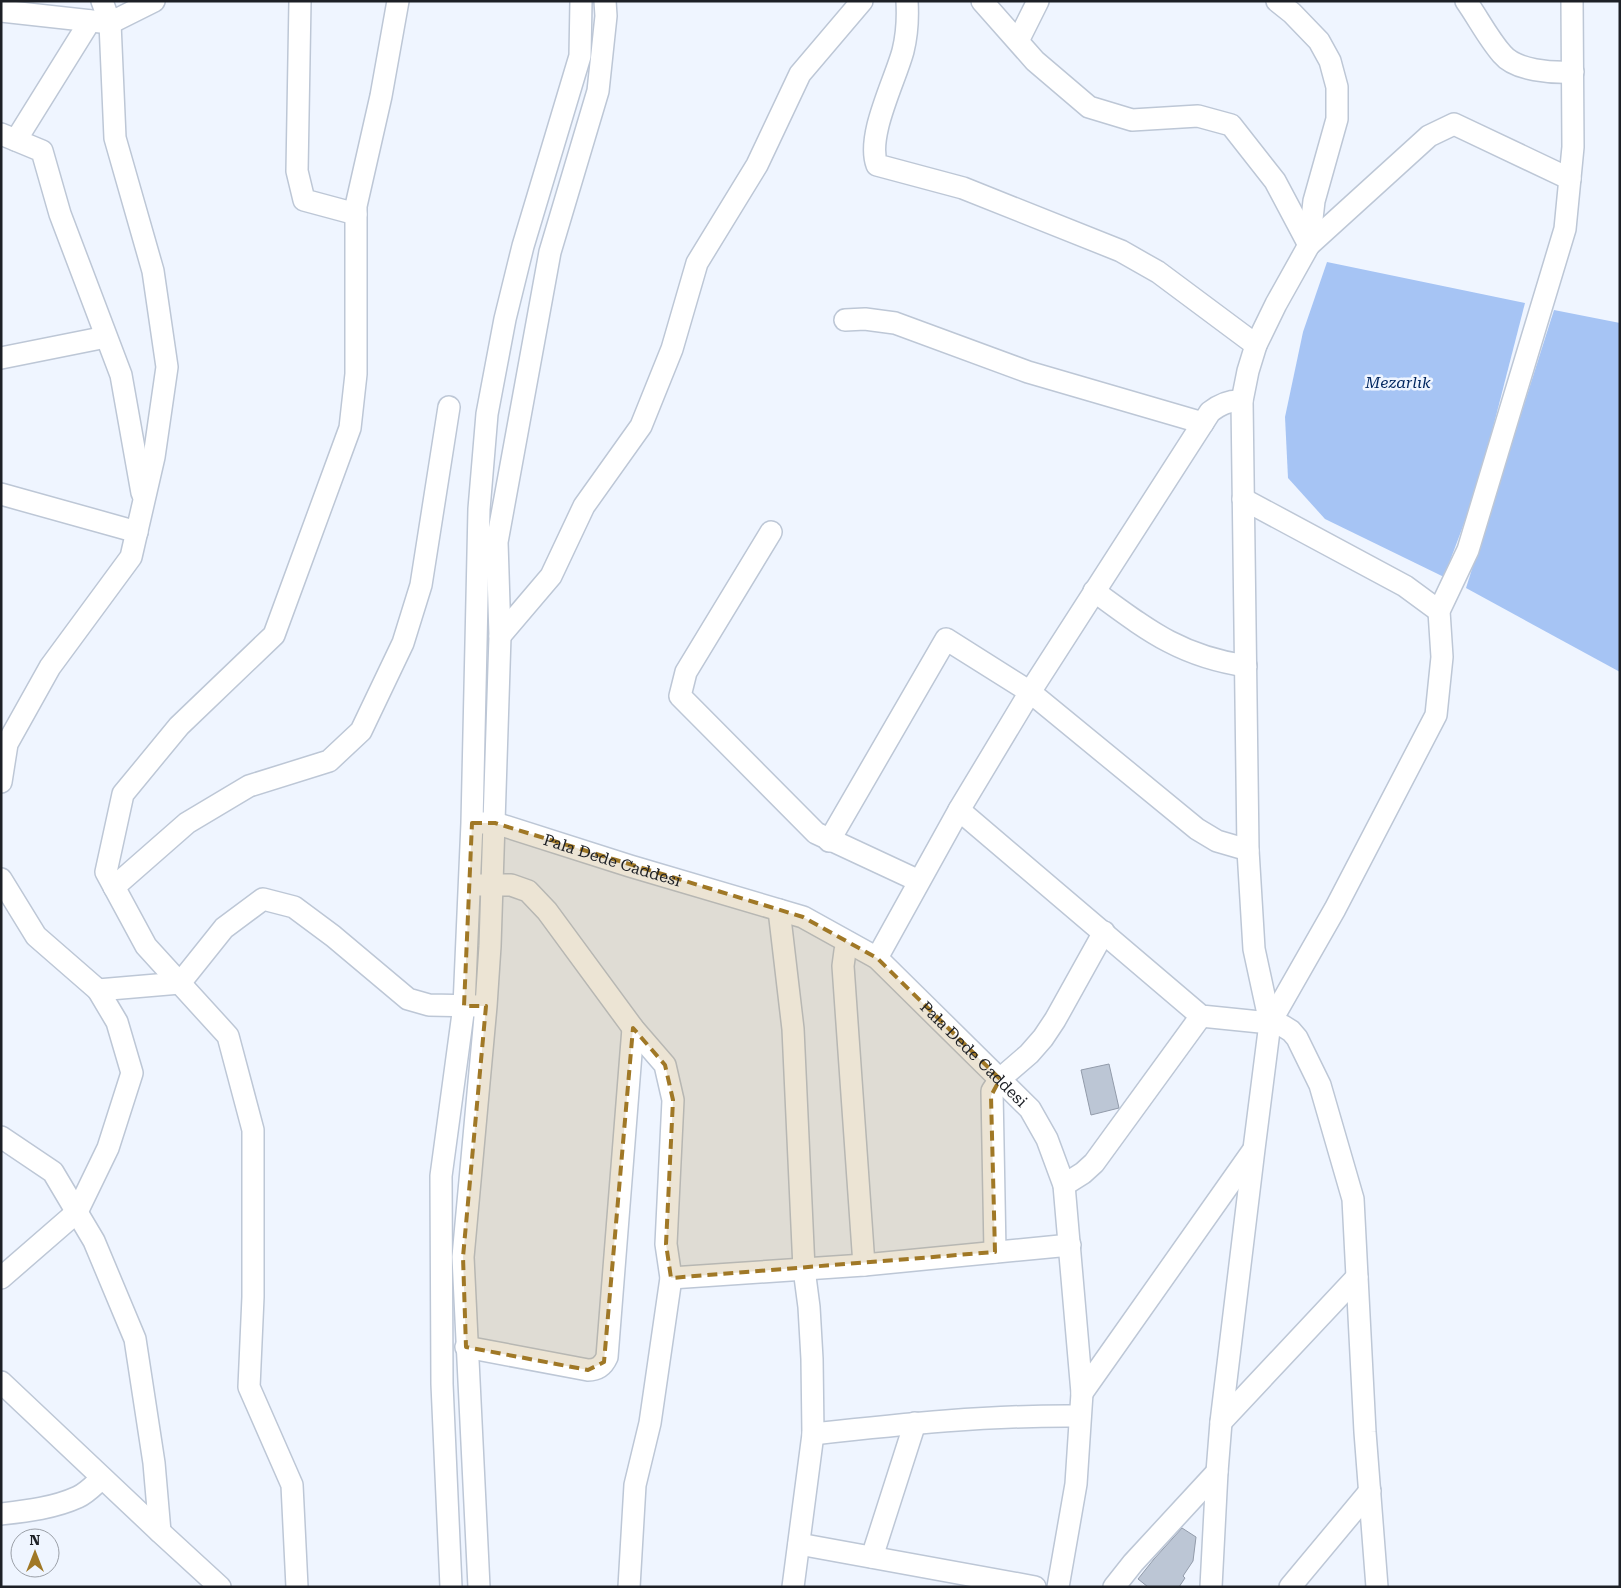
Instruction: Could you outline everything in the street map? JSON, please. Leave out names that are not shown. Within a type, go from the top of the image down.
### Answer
[{"type":"street","points":[[1,782],[7,744],[50,667],[131,557],[154,457],[167,367],[153,271],[115,138],[100,22],[102,1]]},
{"type":"street","points":[[1,10],[100,22],[154,1]]},
{"type":"street","points":[[300,1],[297,171],[304,200],[356,214]]},
{"type":"street","points":[[297,1587],[292,1485],[249,1387],[253,1297],[253,1130],[228,1036],[146,946],[106,872],[123,794],[179,726],[274,635],[350,428],[356,374],[356,206],[398,1]]},
{"type":"street","points":[[451,1587],[442,1384],[441,1176],[464,1006],[472,823],[479,509],[487,414],[505,319],[521,255],[580,56],[581,1]]},
{"type":"street","points":[[479,1587],[463,1257],[486,1006],[495,823],[500,636],[497,542],[550,252],[598,91],[606,16],[605,1]]},
{"type":"street","points":[[500,636],[551,576],[584,506],[641,426],[672,349],[697,263],[757,165],[800,74],[862,1]]},
{"type":"street","points":[[907,1],[907,32],[903,51],[875,137],[874,154],[877,165],[963,188],[1121,251],[1158,272],[1256,345]]},
{"type":"street","points":[[982,1],[1035,61],[1089,107],[1132,120],[1198,116],[1231,125],[1275,181],[1309,245]]},
{"type":"street","points":[[1018,41],[1038,1]]},
{"type":"street","points":[[1466,1],[1503,55],[1522,66],[1535,70],[1572,72]]},
{"type":"street","points":[[1270,1023],[1335,909],[1436,715],[1442,657],[1439,611],[1468,550],[1565,229],[1573,147],[1572,1]]},
{"type":"street","points":[[1288,5],[1319,41],[1330,62],[1337,87],[1336,119],[1314,201],[1309,245]]},
{"type":"street","points":[[100,22],[9,138],[42,151],[60,214],[121,375],[144,503]]},
{"type":"street","points":[[1211,1587],[1216,1472],[1221,1422],[1270,1023],[1254,949],[1248,850],[1242,401],[1248,371],[1256,345],[1276,304],[1309,245],[1429,136],[1454,124],[1570,179]]},
{"type":"street","points":[[845,320],[896,323],[1028,372],[1203,423]]},
{"type":"street","points":[[1,358],[106,337]]},
{"type":"street","points":[[877,958],[958,810],[1030,692],[1210,412],[1228,401],[1242,401]]},
{"type":"street","points":[[114,886],[187,824],[249,786],[329,761],[361,731],[403,643],[421,585],[449,407]]},
{"type":"street","points":[[1,494],[137,532]]},
{"type":"street","points":[[1243,499],[1405,586],[1439,611]]},
{"type":"street","points":[[771,532],[686,672],[680,696],[816,833],[829,841],[919,882]]},
{"type":"street","points":[[1094,591],[1165,641],[1205,658],[1246,666]]},
{"type":"street","points":[[829,841],[946,639],[1030,692],[1197,829],[1217,841],[1248,850]]},
{"type":"street","points":[[958,810],[1201,1016],[1284,1026],[1296,1038],[1320,1085],[1353,1199],[1377,1587]]},
{"type":"street","name":"Pala Dede Caddesi","points":[[472,823],[495,823],[630,866],[803,917],[877,958],[1030,1109],[1047,1140],[1064,1185],[1082,1393],[1076,1484],[1058,1587]]},
{"type":"street","points":[[1,879],[36,936],[98,990],[117,1022],[132,1073],[108,1148],[77,1212],[1,1278]]},
{"type":"street","points":[[470,885],[511,885],[528,891],[547,912],[633,1028],[665,1065],[673,1100],[666,1244],[671,1278],[650,1423],[635,1485],[629,1587]]},
{"type":"street","points":[[98,990],[180,983],[224,928],[263,899],[294,907],[333,936],[408,999],[429,1005],[486,1006]]},
{"type":"street","points":[[779,910],[793,1029],[804,1269],[809,1307],[812,1359],[813,1434],[793,1587]]},
{"type":"street","points":[[995,1252],[991,1096],[994,1086],[1029,1054],[1043,1038],[1104,932]]},
{"type":"street","points":[[848,943],[843,966],[864,1265]]},
{"type":"street","points":[[1064,1185],[1083,1173],[1094,1163],[1201,1016]]},
{"type":"street","points":[[466,1347],[588,1370],[597,1369],[607,1358],[633,1028]]},
{"type":"street","points":[[1,1136],[53,1172],[94,1241],[136,1339],[154,1463],[160,1532]]},
{"type":"street","points":[[1082,1393],[1254,1149]]},
{"type":"street","points":[[671,1278],[864,1265],[1070,1245]]},
{"type":"street","points":[[1221,1422],[1357,1277]]},
{"type":"street","points":[[1,1382],[220,1587]]},
{"type":"street","points":[[813,1434],[999,1416],[1080,1416]]},
{"type":"street","points":[[872,1558],[914,1423]]},
{"type":"street","points":[[1114,1587],[1133,1562],[1216,1472]]},
{"type":"street","points":[[1,1514],[59,1504],[79,1496],[102,1478]]},
{"type":"street","points":[[1290,1587],[1370,1491]]},
{"type":"street","points":[[799,1544],[1035,1587]]},
{"type":"highlighted area","points":[[472,823],[495,823],[803,917],[877,958],[1000,1079],[991,1096],[995,1252],[671,1278],[666,1244],[673,1100],[665,1065],[633,1028],[604,1362],[588,1370],[466,1347],[463,1257],[486,1006],[464,1006]]},
{"type":"green space","name":"Mezarlık","points":[[1327,262],[1525,303],[1478,486],[1444,577],[1325,519],[1288,478],[1285,417],[1303,332]]},
{"type":"green space","points":[[1554,310],[1620,323],[1620,672],[1466,588]]},
{"type":"building","points":[[1109,1064],[1119,1108],[1091,1115],[1081,1070]]},
{"type":"building","points":[[1182,1528],[1196,1537],[1193,1561],[1183,1576],[1185,1578],[1179,1587],[1148,1587],[1138,1579]]}]
